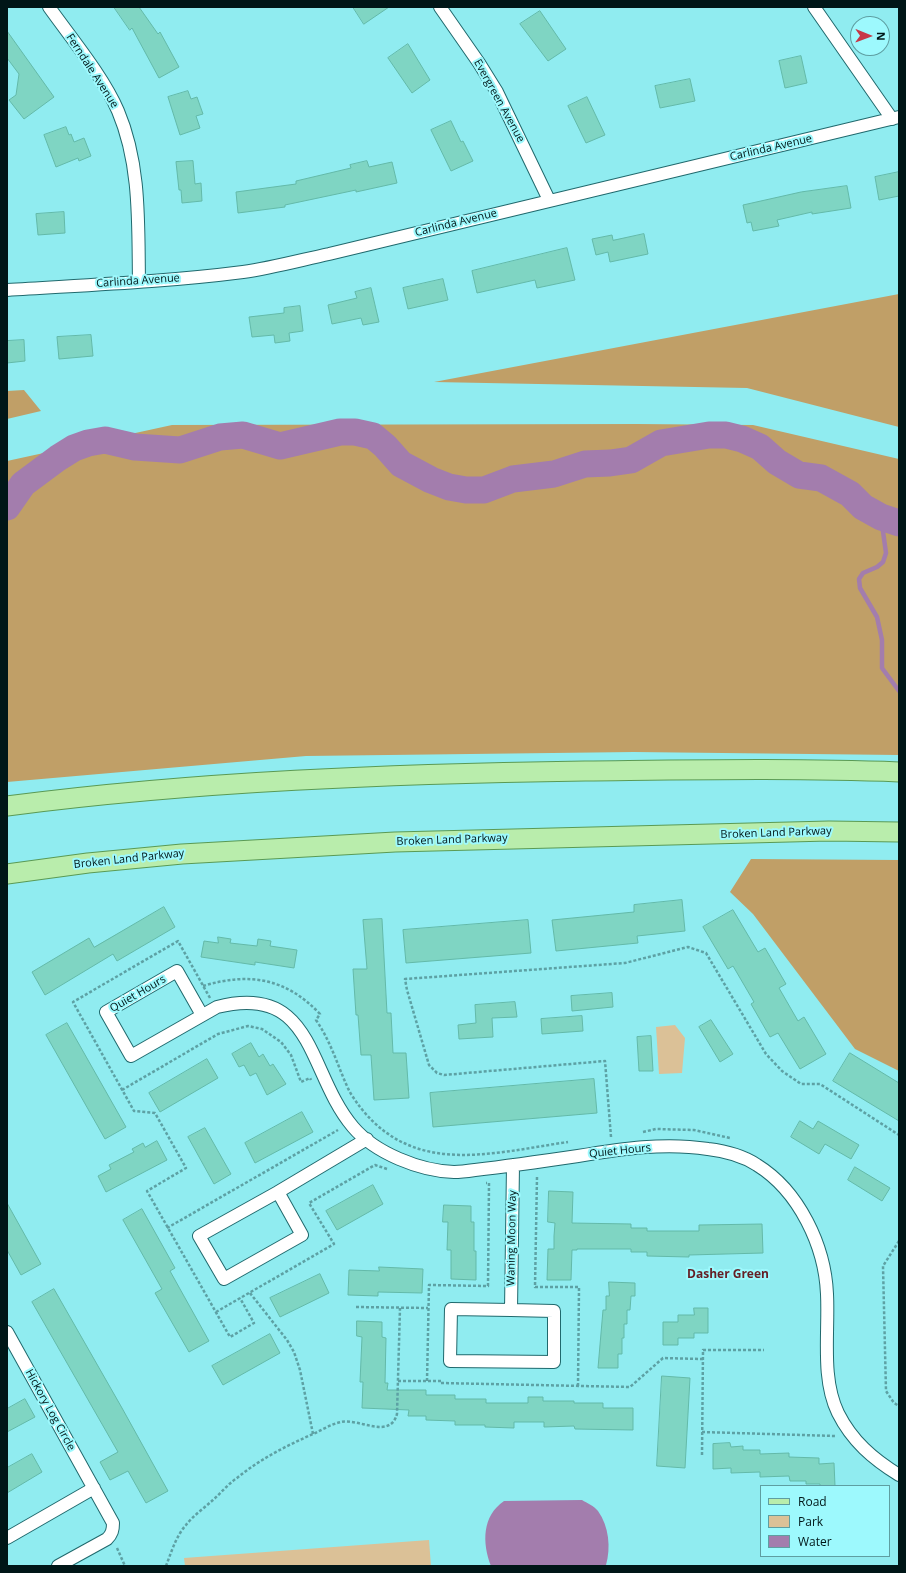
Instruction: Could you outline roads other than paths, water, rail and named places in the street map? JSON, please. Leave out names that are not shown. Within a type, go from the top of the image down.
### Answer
[{"type":"main road","points":[[7,806],[87,796],[180,788],[400,775],[659,770],[899,772]]},
{"type":"main road","name":"Broken Land Parkway","points":[[7,874],[88,863],[182,854],[396,842],[830,832],[899,832]]},
{"type":"street","name":"Ferndale Avenue","points":[[49,7],[97,76],[117,110],[127,136],[134,166],[138,203],[139,282]]},
{"type":"street","name":"Evergreen Avenue","points":[[440,7],[479,63],[497,92],[549,200]]},
{"type":"street","points":[[814,7],[896,118]]},
{"type":"street","name":"Carlinda Avenue","points":[[7,290],[139,282],[245,271],[285,264],[896,118]]},
{"type":"street","name":"Quiet Hours","points":[[202,1016],[177,971],[106,1012],[131,1056],[202,1016],[217,1007],[238,1003],[262,1004],[278,1009],[293,1021],[304,1035],[343,1114],[354,1128],[385,1152],[400,1159],[436,1170],[454,1172],[636,1148],[676,1146],[706,1148],[728,1152],[758,1165],[790,1195],[801,1210],[821,1254],[827,1294],[828,1372],[838,1413],[854,1440],[883,1466],[899,1474]]},
{"type":"street","points":[[278,1192],[302,1235],[224,1279],[199,1236],[278,1192],[367,1139]]},
{"type":"street","name":"Waning Moon Way","points":[[511,1310],[514,1165]]},
{"type":"street","points":[[451,1309],[511,1310],[554,1311],[554,1362],[450,1361],[451,1309]]},
{"type":"street","name":"Hickory Log Circle","points":[[7,1332],[112,1523],[113,1528],[107,1539],[58,1566]]},
{"type":"street","points":[[7,1538],[94,1488]]},
{"type":"water","points":[[582,1500],[598,1511],[605,1523],[609,1544],[606,1565],[491,1566],[486,1548],[486,1530],[491,1514],[504,1501]]},
{"type":"waterway","points":[[7,507],[23,484],[58,458],[74,448],[88,443],[105,440],[135,447],[180,450],[220,437],[243,435],[280,446],[340,432],[355,432],[373,436],[385,446],[401,464],[431,480],[449,487],[466,490],[484,490],[513,479],[554,474],[585,464],[631,460],[661,443],[709,435],[726,435],[742,439],[760,447],[777,462],[799,475],[821,478],[850,494],[863,507],[881,517],[899,523]]},
{"type":"waterway","points":[[881,517],[886,553],[883,562],[877,567],[863,573],[859,579],[860,588],[877,617],[882,640],[882,668],[899,691]]},
{"type":"district","name":"Dasher Green","points":[[728,1275]]}]
